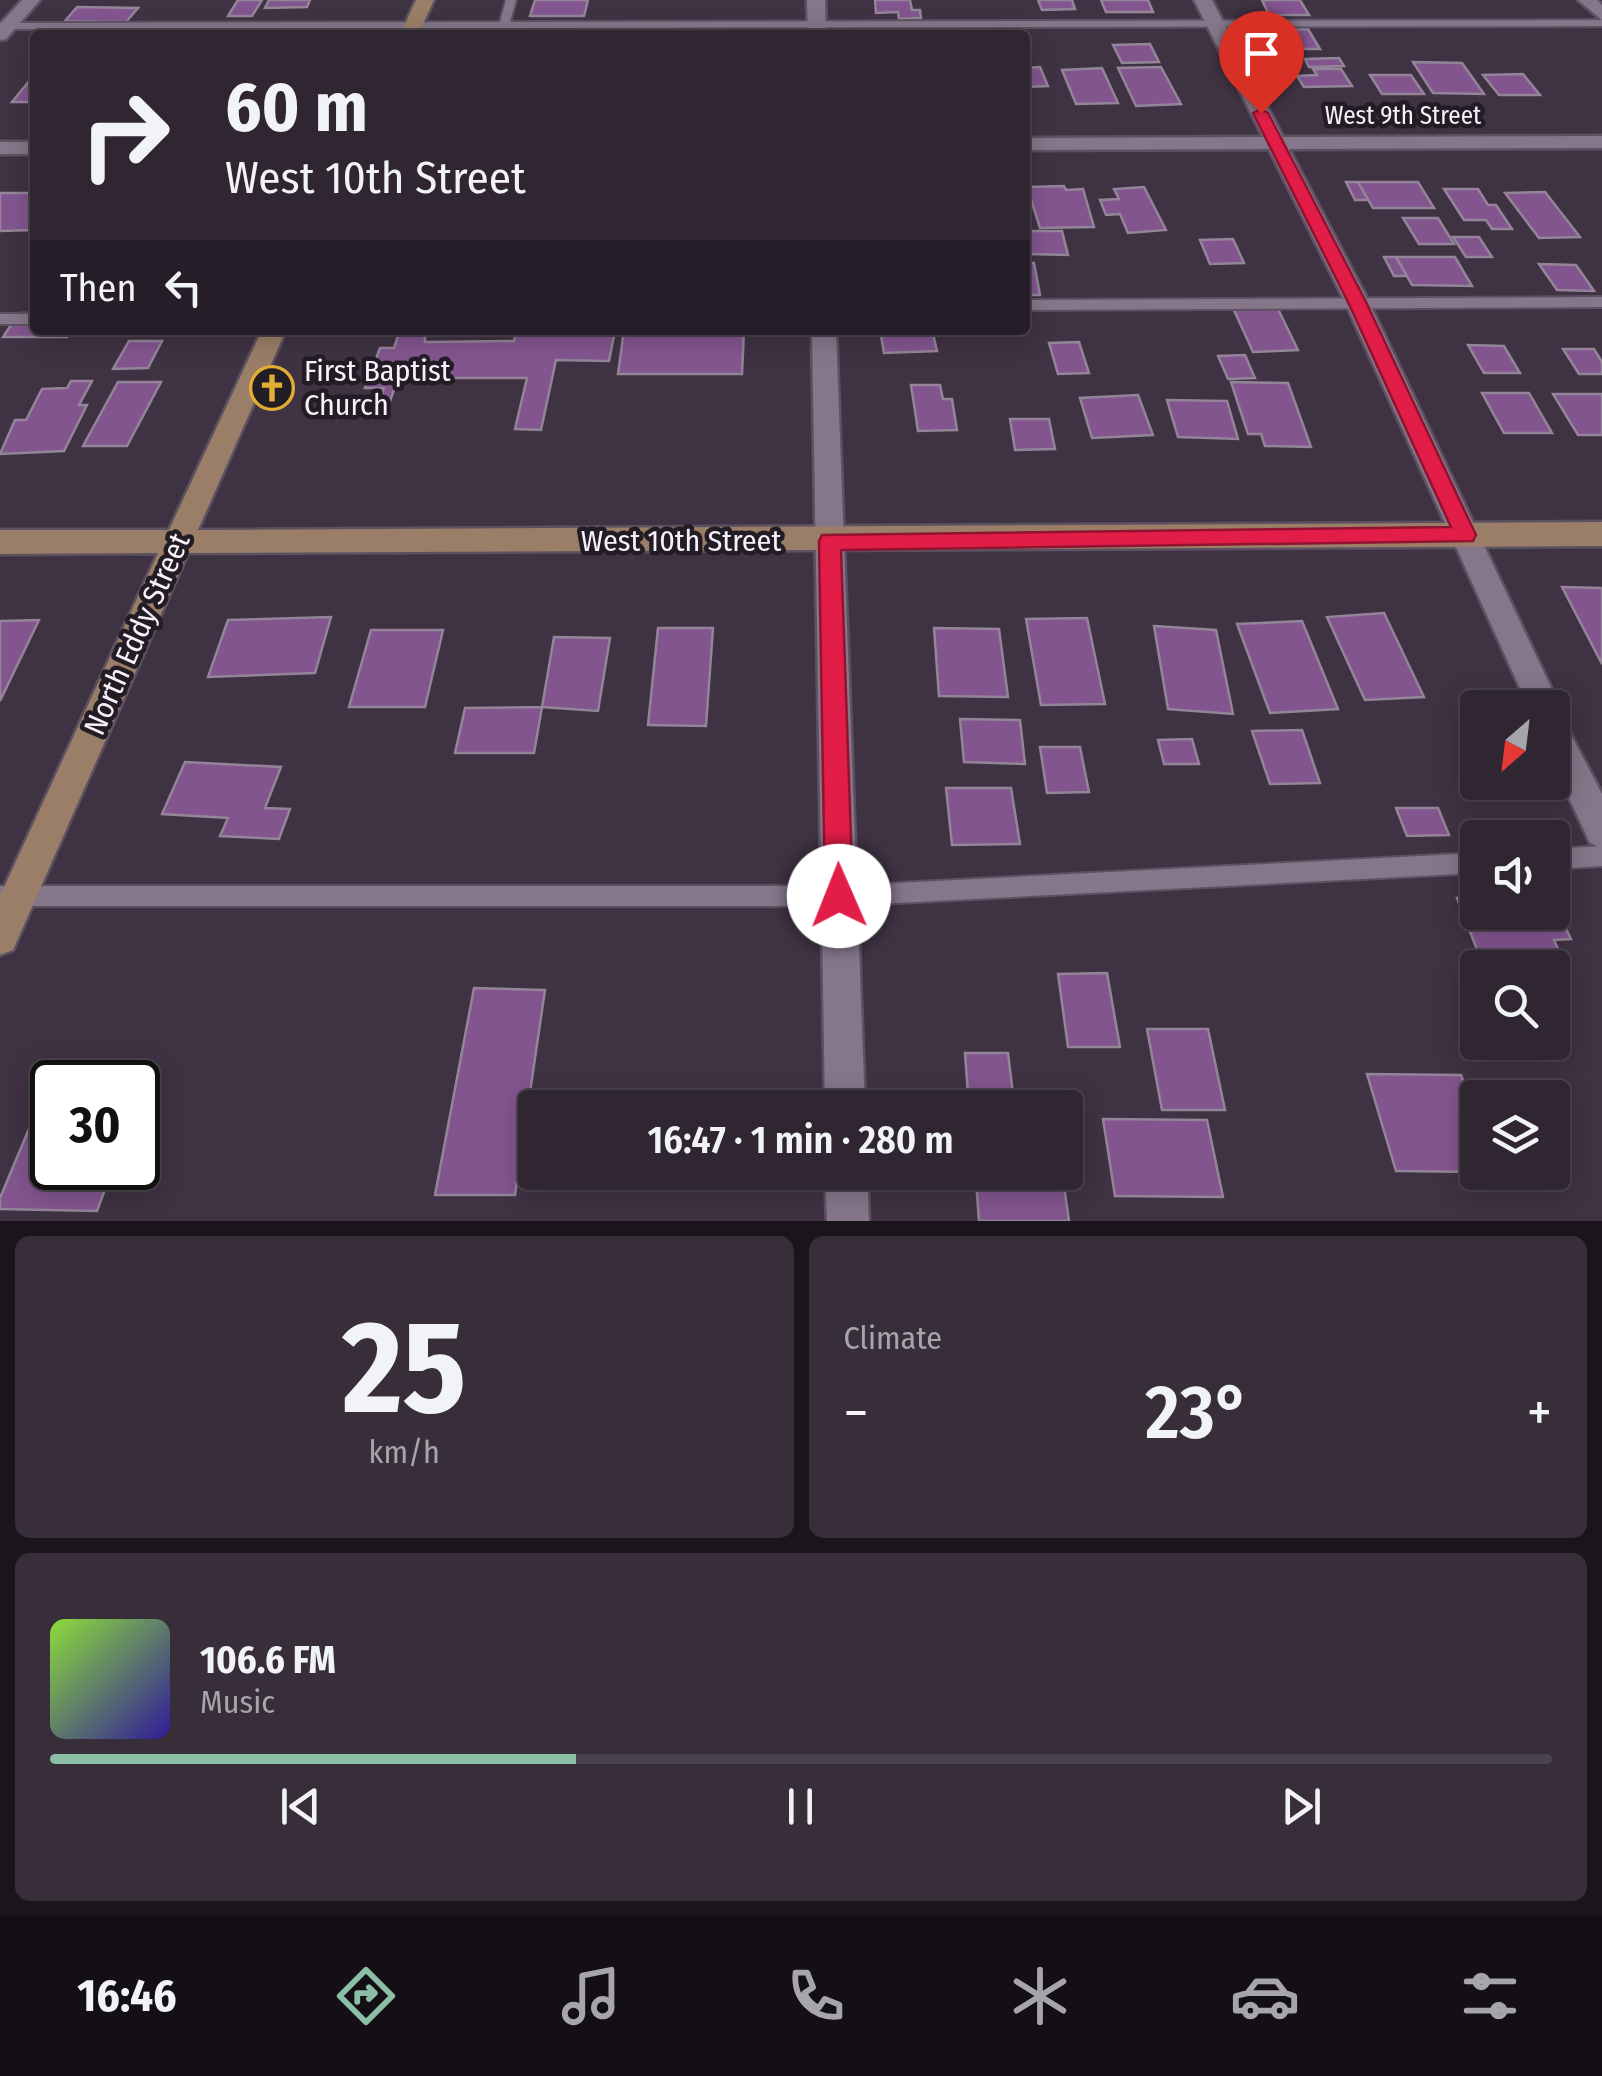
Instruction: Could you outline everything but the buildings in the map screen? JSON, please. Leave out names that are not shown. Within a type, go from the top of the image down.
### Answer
[{"type":"street","points":[[3,29],[31,0]]},
{"type":"street","points":[[411,30],[424,0]]},
{"type":"street","points":[[816,0],[817,30]]},
{"type":"street","points":[[1203,0],[1357,302],[1537,690]]},
{"type":"street","points":[[1587,0],[1602,15]]},
{"type":"street","name":"West 9th Street","points":[[1030,144],[1602,142]]},
{"type":"street","points":[[0,148],[30,148]]},
{"type":"street","name":"North Eddy Street","points":[[0,937],[9,896],[272,335]]},
{"type":"street","points":[[824,335],[844,1090]]},
{"type":"street","name":"West 10th Street","points":[[0,542],[830,541],[1602,534]]},
{"type":"street","points":[[1570,763],[1602,831]]},
{"type":"street","points":[[847,1190],[848,1221]]},
{"type":"lane","points":[[504,26],[511,0]]},
{"type":"lane","points":[[430,30],[504,26],[817,30],[1602,23]]},
{"type":"lane","points":[[3,29],[207,30]]},
{"type":"lane","points":[[1030,304],[1602,302]]},
{"type":"lane","points":[[0,319],[30,318]]},
{"type":"lane","points":[[1570,858],[1602,856]]},
{"type":"lane","points":[[9,896],[839,896],[1460,864]]},
{"type":"place","name":"First Baptist Church","points":[[272,388]]},
{"type":"route","points":[[839,896],[830,541],[1465,535],[1357,302],[1261,113]]}]
